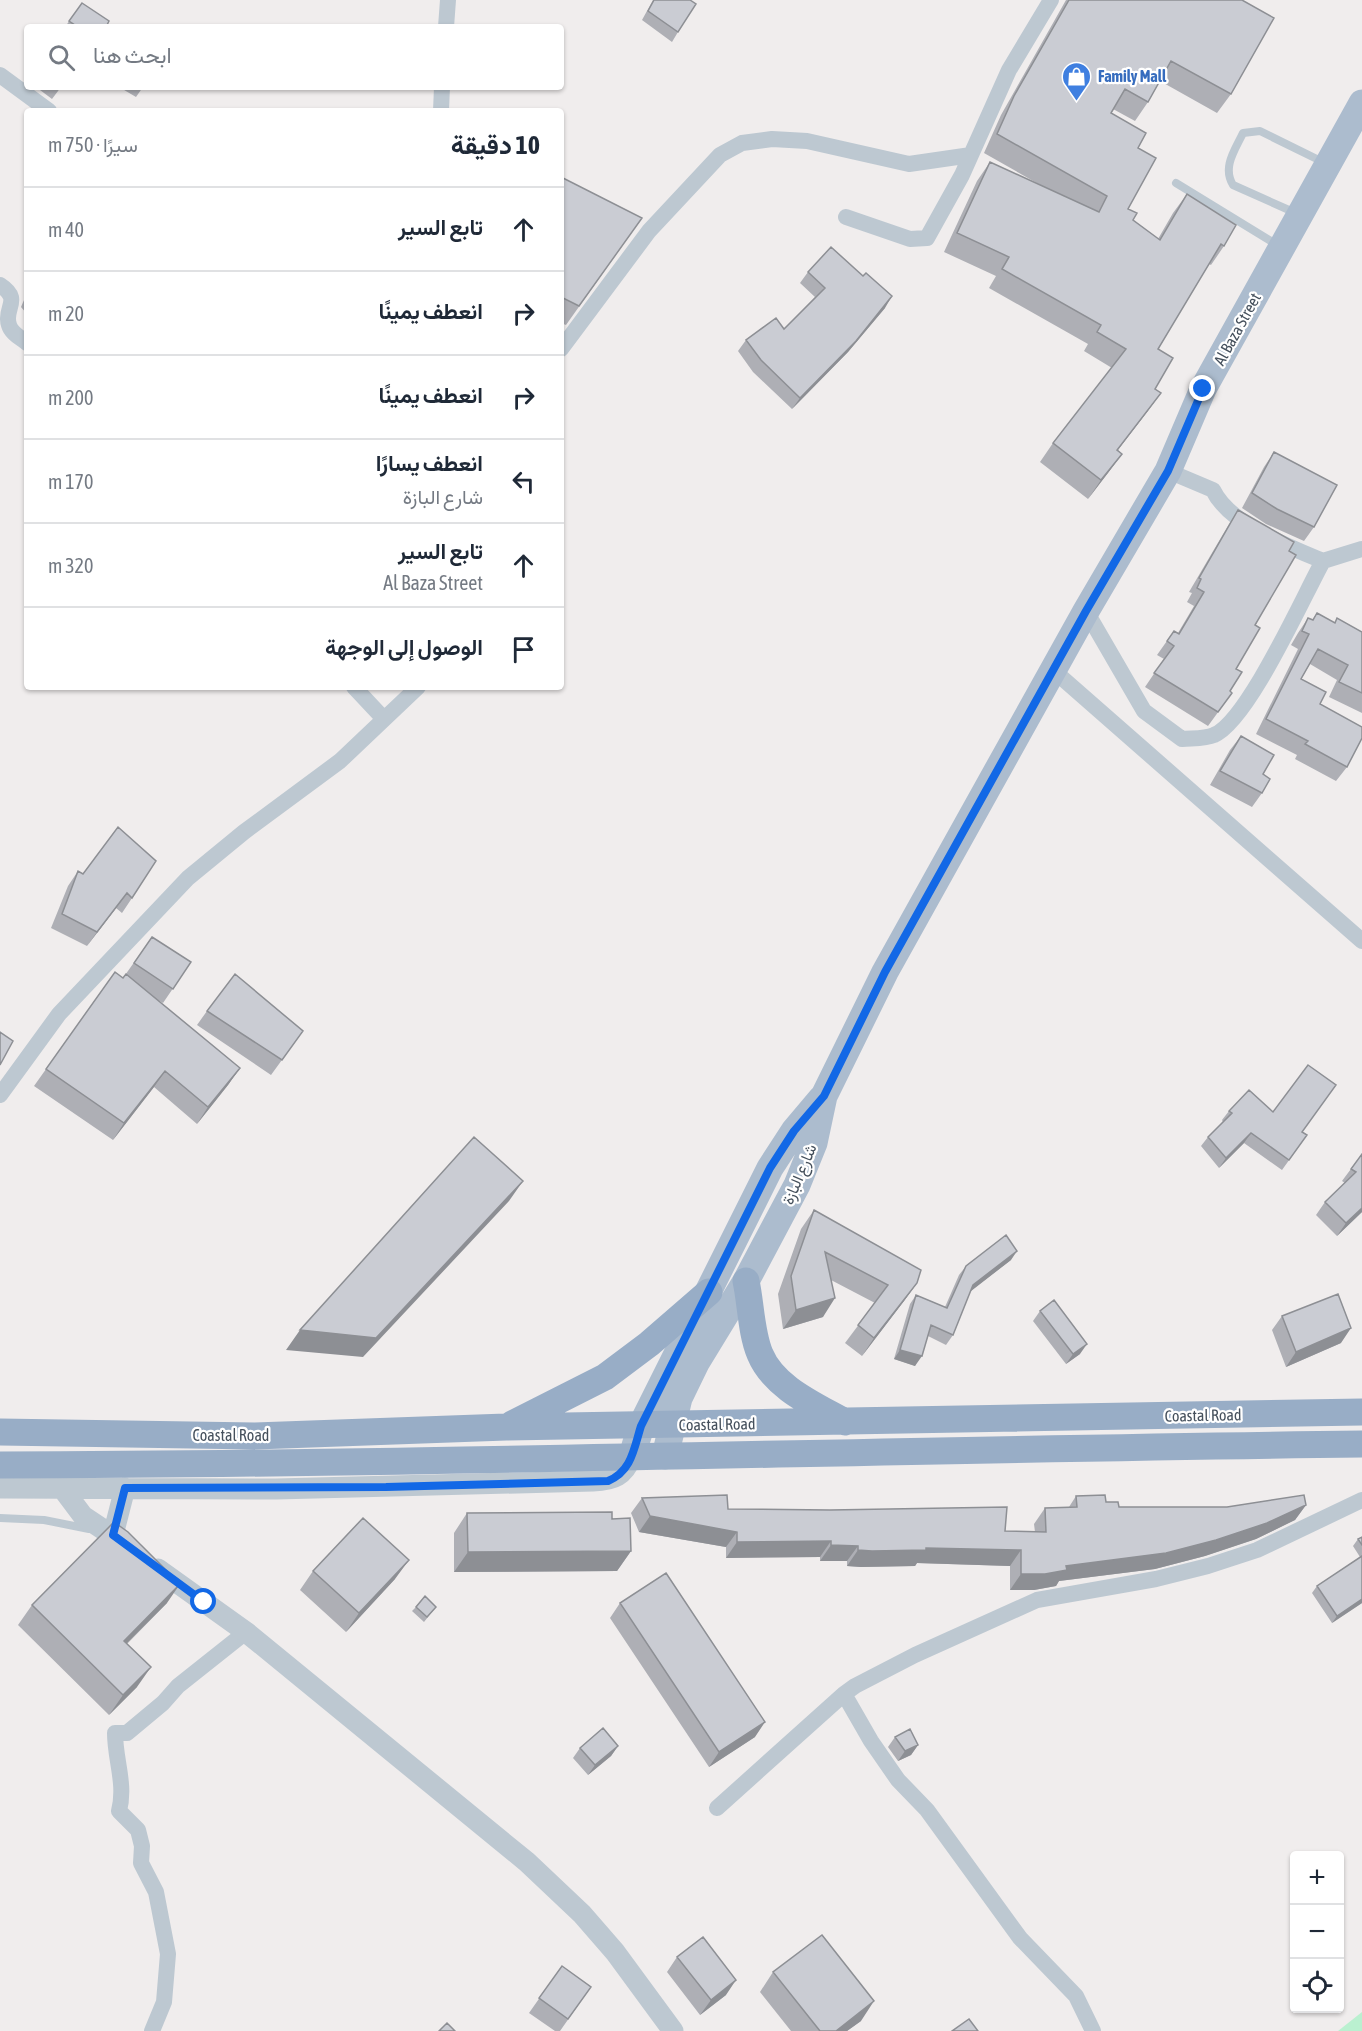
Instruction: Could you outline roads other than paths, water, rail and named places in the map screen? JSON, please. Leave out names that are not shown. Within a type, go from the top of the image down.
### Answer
[{"type":"highway","points":[[746,1281],[759,1353],[769,1370],[783,1384],[846,1423]]},
{"type":"highway","points":[[506,1427],[605,1377],[649,1344],[709,1292]]},
{"type":"highway","name":"Coastal Road","points":[[0,1432],[255,1436],[506,1427],[846,1423],[1362,1412]]},
{"type":"highway","name":"Coastal Road","points":[[0,1465],[265,1464],[946,1449],[1362,1443]]},
{"type":"main road","name":"Al Baza Street","points":[[824,1096],[885,972],[1086,611],[1168,471],[1203,389],[1362,103]]},
{"type":"main road","name":"شارع البازة","points":[[665,1456],[679,1398],[696,1363],[746,1281],[797,1185],[813,1143],[824,1096]]},
{"type":"main road","name":"شارع البازة","points":[[632,1456],[641,1426],[770,1168],[794,1131],[824,1096]]},
{"type":"street","points":[[446,24],[448,0]]},
{"type":"street","points":[[846,217],[910,239],[927,238],[971,155],[1010,70],[1052,0]]},
{"type":"street","points":[[0,75],[45,108]]},
{"type":"street","points":[[441,108],[442,90]]},
{"type":"street","points":[[564,345],[649,231],[720,155],[742,143],[772,139],[807,141],[909,164],[971,155]]},
{"type":"street","points":[[0,285],[8,290],[12,297],[8,324],[12,331],[24,341]]},
{"type":"street","points":[[1168,471],[1213,490],[1220,505],[1246,524],[1323,561],[1362,549]]},
{"type":"street","points":[[1086,611],[1144,711],[1182,739],[1214,736],[1232,723],[1249,700],[1323,561]]},
{"type":"street","points":[[1053,670],[1362,941]]},
{"type":"street","points":[[357,690],[384,719]]},
{"type":"street","points":[[0,1095],[59,1014],[188,878],[244,832],[340,761],[415,690]]},
{"type":"street","points":[[0,1488],[386,1487],[608,1481],[627,1469],[632,1456]]},
{"type":"street","points":[[62,1488],[82,1516],[113,1535],[246,1632],[527,1862],[582,1914],[609,1945],[673,2031]]},
{"type":"street","points":[[113,1535],[125,1488]]},
{"type":"street","points":[[717,1808],[844,1694],[915,1655],[1036,1600],[1156,1579],[1208,1566],[1257,1550],[1362,1500]]},
{"type":"street","points":[[152,2031],[164,2002],[168,1954],[156,1892],[141,1863],[142,1846],[138,1830],[119,1811],[123,1797],[121,1772],[115,1755],[115,1733],[128,1733],[163,1703],[178,1686],[246,1632]]},
{"type":"street","points":[[844,1694],[870,1741],[898,1780],[927,1810],[1020,1938],[1076,1996],[1093,2031]]},
{"type":"lane","points":[[1301,215],[1233,184],[1227,175],[1228,168],[1243,133],[1260,131],[1328,165]]},
{"type":"lane","points":[[1176,183],[1282,248]]},
{"type":"lane","points":[[0,1518],[60,1522],[113,1535]]},
{"type":"place","name":"Family Mall","points":[[1077,102]]}]
